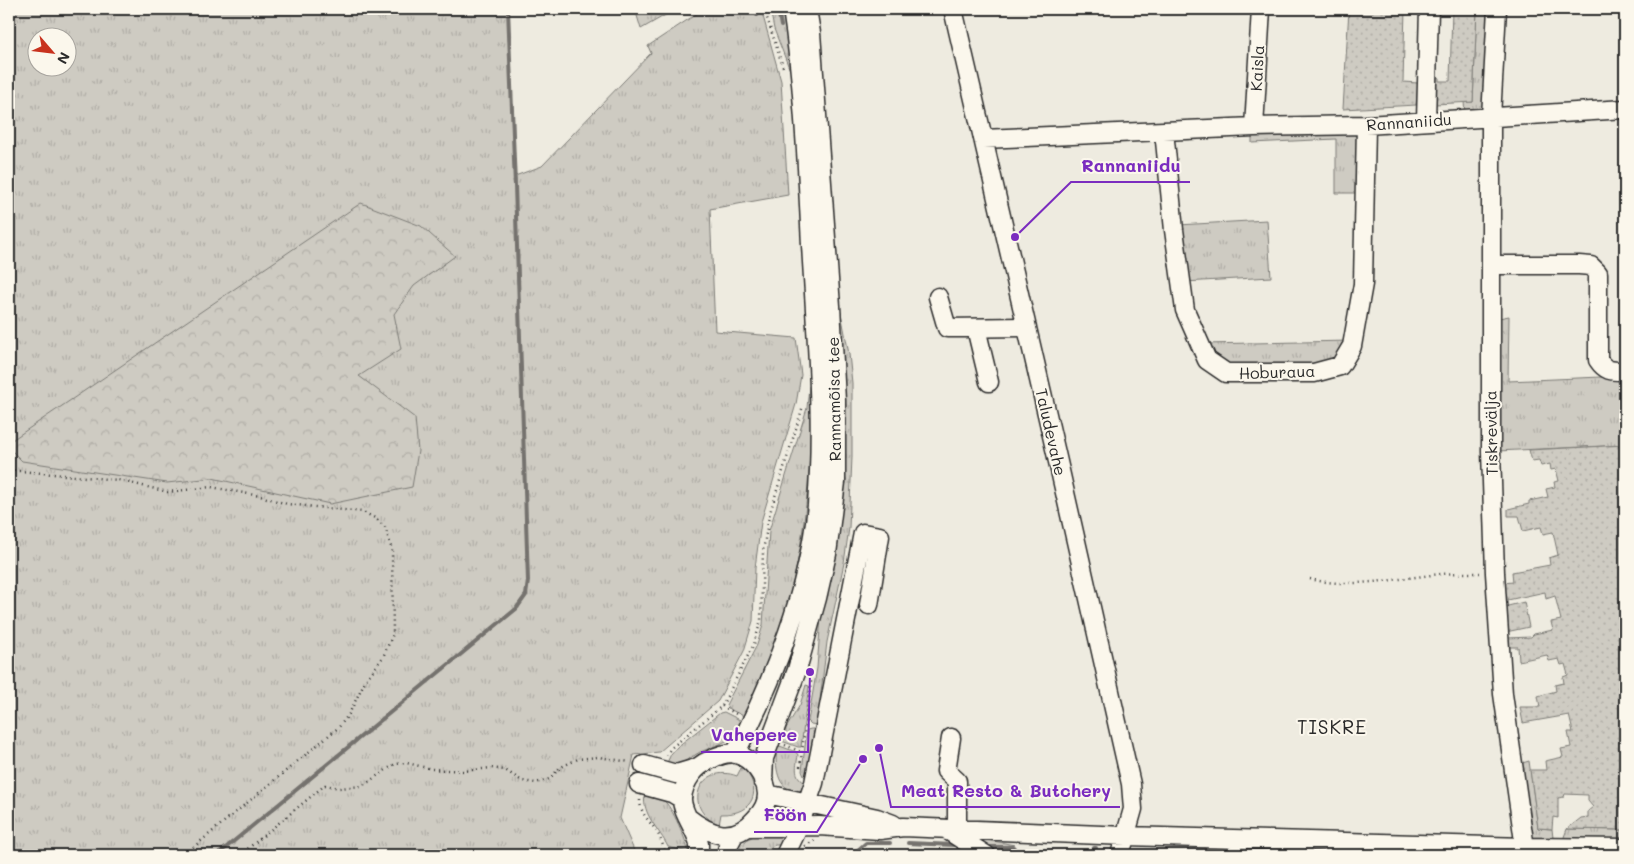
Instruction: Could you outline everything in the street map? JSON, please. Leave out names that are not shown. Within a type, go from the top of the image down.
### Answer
[{"type":"street","name":"Rannamõisa tee","points":[[735,754],[752,723],[772,675],[791,620],[808,562],[816,506],[820,427],[805,141],[792,9]]},
{"type":"street","name":"Rannamõisa tee","points":[[765,788],[764,758],[797,670],[817,598],[827,554],[836,482],[836,401],[831,306],[808,9]]},
{"type":"street","name":"Taludevahe","points":[[953,9],[1130,784],[1133,809],[1120,854]]},
{"type":"street","name":"Kaisla","points":[[1254,127],[1261,9]]},
{"type":"street","points":[[1426,120],[1429,9]]},
{"type":"street","name":"Tiskrevälja","points":[[1497,9],[1491,117],[1491,451],[1495,573],[1503,694],[1525,851]]},
{"type":"street","name":"Rannaniidu","points":[[983,139],[1254,127],[1366,125],[1625,109]]},
{"type":"street","name":"Hoburaua","points":[[1164,131],[1174,230],[1186,310],[1207,360],[1226,373],[1314,373],[1340,366],[1352,346],[1363,284],[1366,125]]},
{"type":"street","points":[[1491,265],[1591,266],[1598,273],[1598,360],[1603,368],[1611,371],[1625,371]]},
{"type":"street","points":[[938,297],[947,328],[1027,327]]},
{"type":"street","points":[[976,328],[989,382]]},
{"type":"street","points":[[785,855],[799,826],[814,783],[863,533],[880,536],[869,605]]},
{"type":"street","points":[[951,738],[946,771],[957,781],[952,830]]},
{"type":"street","points":[[644,765],[676,774],[696,768],[709,760],[725,754],[735,754],[748,760],[757,770],[765,788],[764,808],[728,846],[726,855]]},
{"type":"street","points":[[692,855],[699,844],[687,817],[682,799],[688,779],[696,768]]},
{"type":"street","points":[[646,786],[672,793],[682,799]]},
{"type":"street","points":[[765,788],[807,802],[877,818],[903,827]]},
{"type":"street","points":[[687,817],[701,828],[722,834],[742,830],[799,826],[880,830],[903,827],[1525,851],[1625,848]]},
{"type":"street","points":[[952,830],[986,855]]},
{"type":"path","points":[[764,9],[784,70]]},
{"type":"path","points":[[722,706],[757,635],[761,620],[763,551],[769,516],[804,404]]},
{"type":"path","points":[[9,470],[118,480],[168,492],[211,487],[260,496],[287,504],[363,512],[375,518],[385,527],[392,550],[393,634],[384,657],[365,681],[349,714],[339,728],[184,855]]},
{"type":"path","points":[[1310,579],[1327,583],[1393,580],[1443,574],[1495,573]]},
{"type":"path","points":[[810,672],[809,679],[811,682],[800,774],[802,779],[814,783]]},
{"type":"path","points":[[240,855],[325,786],[339,788],[362,786],[395,764],[407,763],[432,769],[464,771],[491,768],[504,770],[522,781],[536,783],[549,779],[561,767],[578,759],[598,756],[644,765]]},
{"type":"path","points":[[666,854],[673,852],[692,855]]},
{"type":"path","points":[[1039,852],[1085,855],[1120,854]]},
{"type":"green space","points":[[9,9],[508,9],[515,176],[542,166],[651,53],[648,46],[704,9],[761,9],[781,81],[788,195],[710,209],[715,331],[796,338],[801,375],[796,404],[761,522],[755,568],[753,621],[744,651],[718,701],[659,752],[634,755],[620,818],[636,855],[9,855]]},
{"type":"green space","points":[[635,9],[676,9],[641,29]]},
{"type":"green space","points":[[770,9],[783,9],[791,73],[774,29]]},
{"type":"green space","points":[[1349,9],[1405,9],[1403,82],[1418,83],[1416,105],[1343,109]]},
{"type":"green space","points":[[1452,9],[1477,9],[1473,102],[1435,104],[1431,77],[1439,77],[1439,81],[1450,81]]},
{"type":"green space","points":[[1477,9],[1492,9],[1484,109],[1465,114],[1464,102],[1473,102]]},
{"type":"green space","points":[[1352,130],[1361,139],[1360,193],[1336,193],[1336,139],[1252,143],[1252,134]]},
{"type":"green space","points":[[361,203],[421,226],[455,256],[414,286],[394,314],[401,349],[359,376],[415,418],[418,451],[412,487],[330,504],[212,478],[167,483],[22,461],[9,448],[9,442]]},
{"type":"green space","points":[[1267,220],[1271,277],[1185,282],[1178,225]]},
{"type":"green space","points":[[839,303],[849,354],[852,383],[852,457],[849,528],[844,563],[827,642],[817,725],[811,724],[808,721],[817,668],[821,616],[843,467],[843,371]]},
{"type":"green space","points":[[1509,316],[1508,381],[1625,376],[1625,445],[1497,451],[1499,318]]},
{"type":"green space","points":[[1350,341],[1344,354],[1320,368],[1220,365],[1204,344]]},
{"type":"green space","points":[[809,386],[811,386],[811,416],[809,475],[797,563],[779,633],[744,716],[729,709],[726,705],[757,645],[763,625],[769,531],[807,408]]},
{"type":"green space","points":[[1625,445],[1625,830],[1567,829],[1581,818],[1588,817],[1588,811],[1593,807],[1588,801],[1588,795],[1565,794],[1564,797],[1558,798],[1558,818],[1553,817],[1552,829],[1538,828],[1530,770],[1546,770],[1545,761],[1563,757],[1561,749],[1571,747],[1568,732],[1573,732],[1569,715],[1523,723],[1520,707],[1540,707],[1538,696],[1556,691],[1555,685],[1564,683],[1563,677],[1568,675],[1565,664],[1561,665],[1559,659],[1549,661],[1547,655],[1519,661],[1518,647],[1507,647],[1507,638],[1531,637],[1534,634],[1553,630],[1551,622],[1561,620],[1555,596],[1546,599],[1545,592],[1503,601],[1503,583],[1513,582],[1512,572],[1550,565],[1549,558],[1558,555],[1553,532],[1543,534],[1541,527],[1523,531],[1519,516],[1508,516],[1508,509],[1529,504],[1529,501],[1548,497],[1546,489],[1555,487],[1554,482],[1559,481],[1556,469],[1551,470],[1550,464],[1541,466],[1539,460],[1532,461],[1529,450]]},
{"type":"green space","points":[[1524,602],[1529,627],[1506,632],[1504,607]]},
{"type":"green space","points":[[806,685],[809,686],[801,747],[798,747],[779,740],[800,705]]},
{"type":"green space","points":[[724,712],[742,721],[728,740],[700,752],[677,766],[666,765],[677,747],[720,713]]},
{"type":"green space","points":[[816,729],[809,779],[804,776],[802,771],[807,730]]},
{"type":"green space","points":[[777,745],[796,752],[798,755],[796,772],[799,778],[807,784],[799,792],[788,789],[780,779],[776,766]]},
{"type":"green space","points":[[1529,761],[1538,828],[1552,829],[1553,838],[1551,840],[1531,839],[1519,764]]},
{"type":"green space","points":[[742,766],[753,783],[754,792],[752,799],[741,810],[721,814],[719,825],[707,817],[700,808],[698,798],[700,789],[705,781],[713,775],[724,773],[737,776]]},
{"type":"green space","points":[[645,794],[664,801],[671,809],[679,825],[688,852],[668,847],[648,815]]},
{"type":"green space","points":[[1567,829],[1625,830],[1625,842],[1566,840],[1564,837]]},
{"type":"green space","points":[[756,835],[786,835],[785,845],[775,845],[756,855],[736,855],[739,848],[749,838]]},
{"type":"green space","points":[[982,839],[1015,845],[1015,853],[1052,855],[995,855],[978,845]]},
{"type":"waterway","points":[[217,855],[516,609],[526,595],[528,581],[508,9]]},
{"type":"waterway","points":[[756,9],[757,15]]},
{"type":"waterway","points":[[778,9],[781,26]]},
{"type":"waterway","points":[[852,855],[866,843],[890,843]]},
{"type":"waterway","points":[[908,843],[954,845]]},
{"type":"waterway","points":[[991,847],[1013,847]]},
{"type":"place","name":"Rannaniidu","points":[[1015,237]]},
{"type":"place","name":"Vahepere","points":[[810,672]]},
{"type":"place","name":"Meat Resto & Butchery","points":[[879,748]]},
{"type":"place","name":"Föön","points":[[863,759]]},
{"type":"district","name":"TISKRE","points":[[1332,727]]}]
